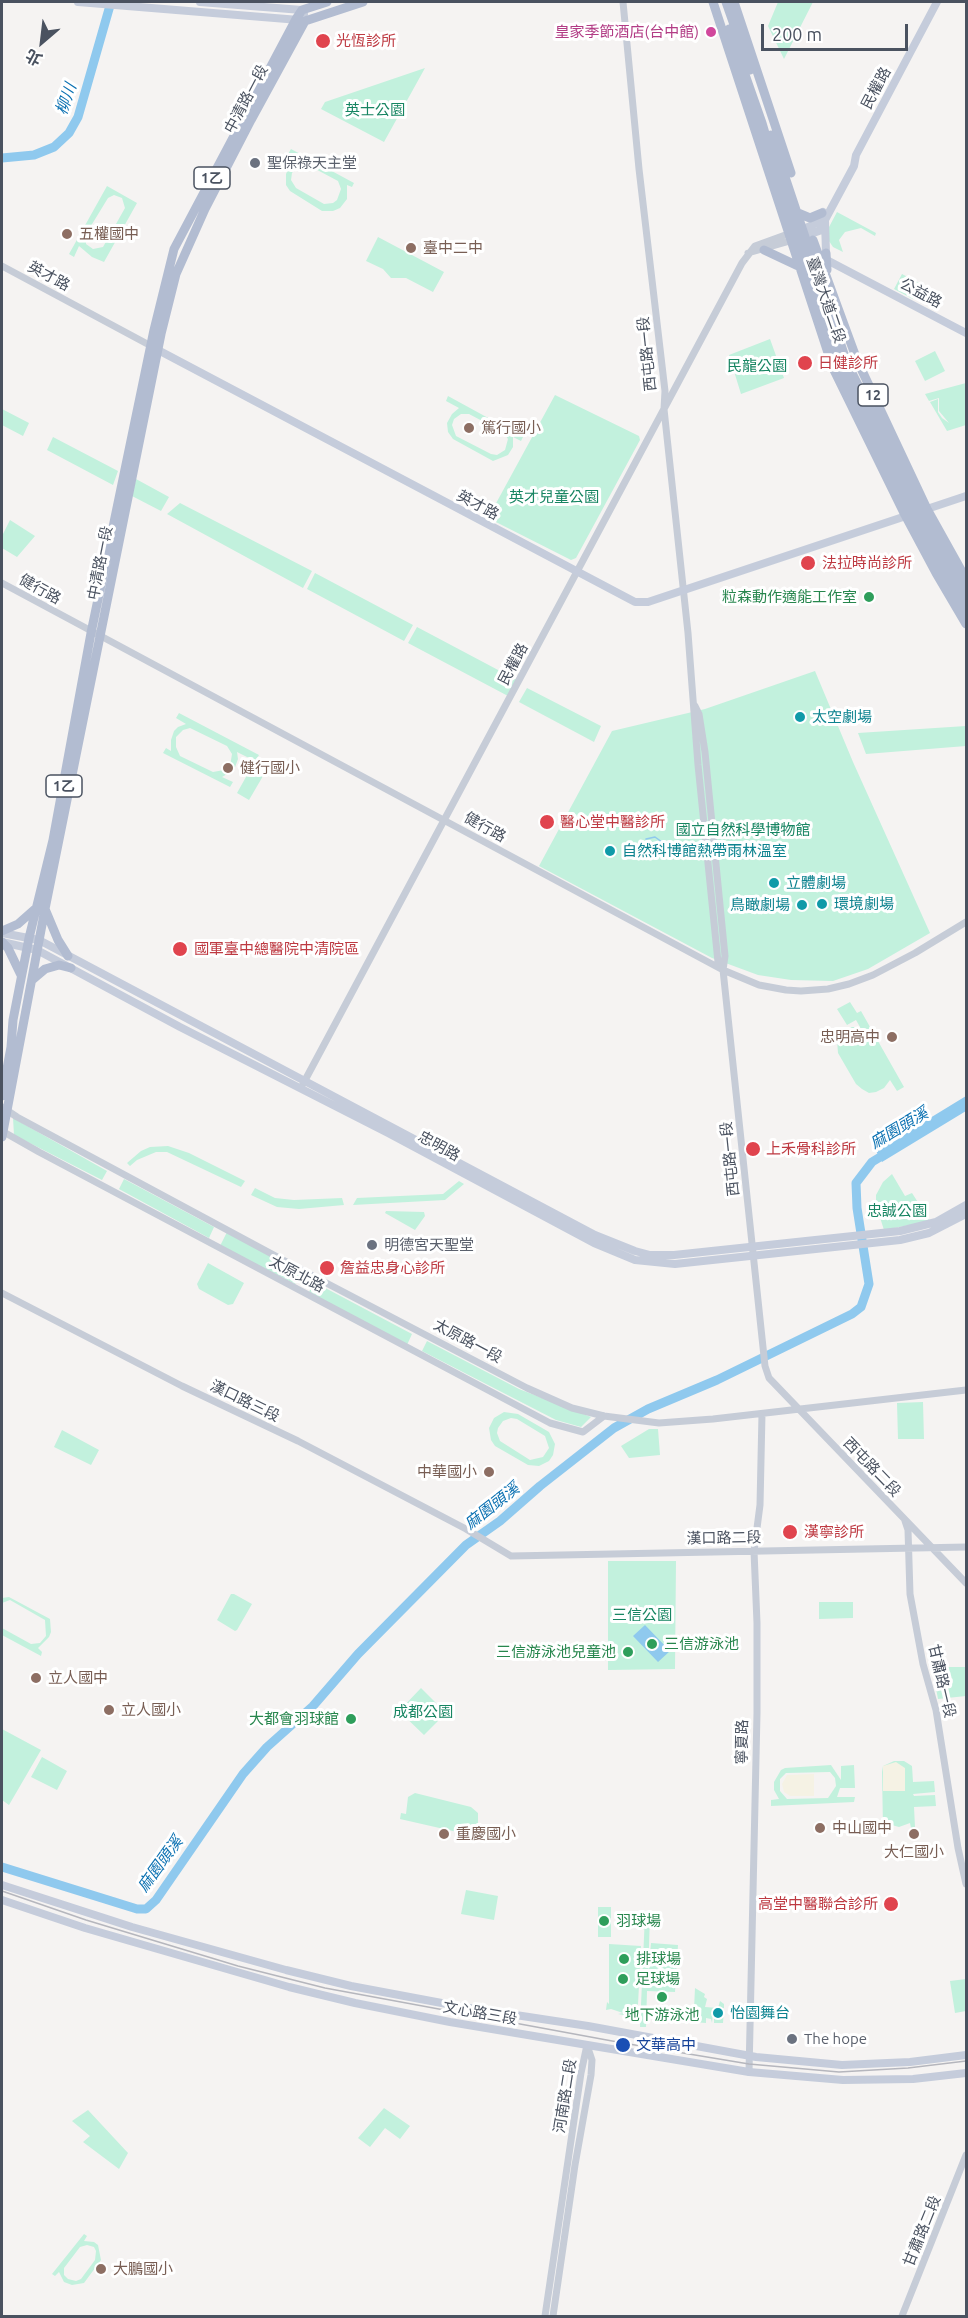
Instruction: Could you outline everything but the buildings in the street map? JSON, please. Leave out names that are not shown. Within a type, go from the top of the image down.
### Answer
[{"type":"main road","points":[[78,2],[301,20],[363,2]]},
{"type":"main road","points":[[200,2],[303,5],[327,2]]},
{"type":"main road","name":"臺灣大道二段","points":[[713,2],[802,237],[842,368],[966,609]]},
{"type":"main road","name":"臺灣大道二段","points":[[720,2],[847,363],[916,512],[966,579]]},
{"type":"main road","name":"臺灣大道二段","points":[[726,2],[801,215]]},
{"type":"main road","name":"臺灣大道二段","points":[[734,2],[801,215],[802,237],[798,266],[833,368],[966,594]]},
{"type":"main road","name":"民權路","points":[[802,237],[824,216],[849,164],[856,155],[937,2]]},
{"type":"main road","name":"中清路一段","points":[[2,1133],[4,1108],[38,951],[40,909],[91,633],[154,348],[181,259],[301,20],[303,5]]},
{"type":"main road","points":[[801,215],[824,216],[824,256]]},
{"type":"main road","name":"臺灣大道二段","points":[[802,237],[824,256],[827,279],[916,512],[936,573],[966,624]]},
{"type":"main road","points":[[764,250],[798,266]]},
{"type":"main road","name":"公益路","points":[[824,256],[966,333]]},
{"type":"main road","name":"中清路一段","points":[[2,1096],[21,975],[28,943],[40,909],[101,638],[154,348]]},
{"type":"main road","name":"英才路","points":[[154,348],[635,602],[648,602],[684,591],[966,496]]},
{"type":"main road","points":[[2,932],[40,909],[68,956]]},
{"type":"main road","points":[[2,932],[28,943]]},
{"type":"main road","name":"忠明路","points":[[28,943],[39,940],[616,1254],[635,1260],[675,1264],[851,1236],[900,1231],[923,1227],[966,1206]]},
{"type":"main road","points":[[2,942],[28,943]]},
{"type":"main road","points":[[2,942],[8,948],[21,975]]},
{"type":"main road","name":"忠明路","points":[[28,943],[38,951],[180,1027],[303,1084]]},
{"type":"main road","points":[[32,980],[45,969],[59,965],[71,968]]},
{"type":"main road","name":"忠明路","points":[[753,1251],[873,1243],[929,1233],[966,1214]]},
{"type":"main road","name":"文心路三段","points":[[2,1885],[132,1927],[286,1970],[351,1986],[463,2007],[588,2026],[749,2056],[842,2065],[910,2062],[966,2055]]},
{"type":"main road","name":"文心路三段","points":[[2,1900],[85,1928],[324,1996],[450,2022],[749,2072],[843,2080],[914,2079],[966,2073]]},
{"type":"street","name":"西屯路一段","points":[[623,2],[639,169],[665,391],[664,409],[694,703],[699,714],[705,752],[725,956],[723,970],[765,1366]]},
{"type":"street","name":"民權路","points":[[748,253],[802,237]]},
{"type":"street","name":"民權路","points":[[303,1084],[748,253],[755,246],[802,237]]},
{"type":"street","name":"英才路","points":[[2,266],[154,348]]},
{"type":"street","name":"健行路","points":[[2,583],[91,633],[723,970],[772,988],[801,991],[828,989],[853,983],[915,953],[966,922]]},
{"type":"street","name":"太原路一段","points":[[4,1108],[311,1275],[526,1388],[572,1408],[604,1416],[659,1423],[762,1414],[797,1408],[966,1390]]},
{"type":"street","name":"太原北路","points":[[2,1133],[550,1423],[583,1432],[604,1416]]},
{"type":"street","name":"漢口路三段","points":[[2,1293],[182,1386],[298,1441],[486,1541]]},
{"type":"street","name":"西屯路二段","points":[[765,1366],[769,1378],[966,1583]]},
{"type":"street","name":"寧夏路","points":[[749,2072],[757,1713],[754,1551],[760,1505],[762,1414]]},
{"type":"street","name":"甘肅路一段","points":[[904,1519],[908,1530],[910,1594],[923,1664],[936,1710],[966,1884]]},
{"type":"street","name":"漢口路二段","points":[[486,1541],[511,1556],[909,1550],[966,1547]]},
{"type":"street","name":"河南路二段","points":[[545,2316],[587,2045]]},
{"type":"street","name":"河南路二段","points":[[554,2316],[575,2165],[591,2075],[592,2060],[587,2045]]},
{"type":"street","name":"甘肅路二段","points":[[902,2316],[966,2155]]},
{"type":"green space","points":[[778,2],[813,2],[784,59],[768,26]]},
{"type":"green space","name":"英士公園","points":[[425,68],[384,142],[321,109],[325,102]]},
{"type":"green space","points":[[291,149],[354,183],[352,187],[347,185],[347,199],[340,208],[333,211],[322,211],[290,191],[286,185],[286,174],[290,165],[297,159],[288,154]],"holes":[[[306,164],[338,181],[341,189],[337,200],[324,204],[296,188],[291,180],[292,173],[297,166]]]},
{"type":"green space","points":[[107,186],[137,203],[104,262],[92,257],[79,246],[74,257],[69,254]],"holes":[[[114,195],[122,198],[125,208],[103,247],[93,249],[86,244],[86,234],[108,198]]]},
{"type":"green space","points":[[837,212],[876,233],[875,236],[861,228],[845,232],[839,240],[843,252],[833,247],[829,241],[829,227]]},
{"type":"green space","points":[[378,237],[444,272],[433,292],[406,278],[391,278],[383,269],[366,261]]},
{"type":"green space","points":[[902,274],[921,284],[913,299],[894,289]]},
{"type":"green space","name":"民龍公園","points":[[770,339],[784,378],[741,394],[729,355]]},
{"type":"green space","points":[[935,351],[945,371],[925,381],[915,361]]},
{"type":"green space","points":[[966,383],[966,425],[947,431],[930,402],[938,399],[938,412],[949,423],[939,411],[939,398],[929,401],[925,394]]},
{"type":"green space","name":"英才兒童公園","points":[[555,395],[639,436],[640,440],[576,558],[571,560],[488,518]]},
{"type":"green space","points":[[448,396],[523,437],[521,441],[513,437],[513,447],[508,455],[493,461],[453,439],[448,432],[447,423],[459,408],[446,401]],"holes":[[[461,414],[469,414],[503,432],[508,439],[505,450],[497,455],[491,454],[456,436],[452,425],[454,419]]]},
{"type":"green space","points":[[2,409],[29,423],[23,436],[2,425]]},
{"type":"green space","points":[[53,437],[118,471],[113,485],[47,450]]},
{"type":"green space","points":[[136,479],[169,497],[161,511],[132,496]]},
{"type":"green space","points":[[180,503],[312,571],[303,588],[167,514]]},
{"type":"green space","points":[[10,520],[35,536],[17,557],[2,548],[2,536]]},
{"type":"green space","points":[[315,573],[413,625],[404,641],[307,589]]},
{"type":"green space","points":[[417,627],[517,680],[508,696],[408,643]]},
{"type":"green space","name":"國立自然科學博物館","points":[[815,671],[930,933],[868,969],[833,981],[791,980],[758,975],[712,958],[539,866],[612,731],[705,709]]},
{"type":"green space","points":[[527,688],[601,726],[594,742],[519,702]]},
{"type":"green space","points":[[179,713],[259,755],[255,761],[237,752],[238,759],[234,770],[222,777],[233,782],[230,787],[163,753],[166,748],[171,751],[174,731],[186,724],[176,718]],"holes":[[[190,728],[227,746],[232,754],[230,766],[213,772],[180,756],[176,747],[176,737],[183,730]]]},
{"type":"green space","points":[[966,726],[966,746],[866,754],[858,733]]},
{"type":"green space","points":[[251,768],[263,776],[249,800],[237,793]]},
{"type":"green space","points":[[850,1002],[857,1013],[861,1011],[904,1087],[897,1091],[890,1080],[884,1088],[869,1093],[856,1084],[838,1053],[837,1040],[841,1033],[850,1027],[860,1027],[856,1020],[847,1025],[837,1009]]},
{"type":"green space","points":[[13,1118],[107,1171],[102,1180],[14,1135]]},
{"type":"green space","points":[[168,1146],[189,1153],[245,1181],[241,1187],[167,1152],[156,1152],[137,1160],[130,1166],[127,1163],[141,1151],[150,1147]]},
{"type":"green space","name":"忠誠公園","points":[[892,1174],[905,1196],[912,1193],[930,1221],[884,1230],[876,1205],[876,1195],[883,1182]]},
{"type":"green space","points":[[124,1179],[214,1227],[209,1238],[119,1189]]},
{"type":"green space","points":[[459,1181],[464,1184],[445,1200],[353,1205],[357,1198],[443,1194]]},
{"type":"green space","points":[[255,1188],[275,1198],[294,1200],[342,1198],[344,1205],[299,1209],[277,1207],[251,1195]]},
{"type":"green space","points":[[386,1211],[424,1212],[425,1216],[415,1230],[385,1213]]},
{"type":"green space","points":[[227,1232],[301,1272],[295,1284],[220,1246]]},
{"type":"green space","points":[[208,1263],[244,1283],[233,1304],[228,1305],[199,1289],[197,1284]]},
{"type":"green space","points":[[314,1282],[412,1334],[407,1345],[309,1292]]},
{"type":"green space","points":[[427,1341],[519,1389],[591,1417],[581,1427],[556,1420],[422,1351]]},
{"type":"green space","points":[[923,1402],[924,1439],[898,1439],[897,1403]]},
{"type":"green space","points":[[504,1412],[518,1414],[549,1432],[555,1444],[549,1461],[539,1466],[528,1465],[495,1446],[491,1440],[489,1428],[494,1418]],"holes":[[[511,1418],[517,1419],[545,1436],[549,1448],[543,1457],[530,1460],[500,1441],[497,1433],[503,1421]]]},
{"type":"green space","points":[[649,1429],[658,1429],[660,1455],[629,1458],[621,1446]]},
{"type":"green space","points":[[62,1430],[99,1450],[91,1465],[54,1447]]},
{"type":"green space","name":"三信公園","points":[[608,1561],[676,1561],[675,1669],[608,1670]]},
{"type":"green space","points":[[231,1594],[252,1604],[235,1631],[217,1620]]},
{"type":"green space","points":[[9,1597],[50,1619],[49,1637],[38,1648],[42,1652],[41,1656],[2,1635],[2,1628],[31,1644],[40,1643],[46,1636],[45,1620],[10,1600],[2,1603],[2,1598]]},
{"type":"green space","points":[[819,1602],[853,1602],[853,1618],[819,1619]]},
{"type":"green space","points":[[932,1667],[966,1667],[966,1696],[938,1699]]},
{"type":"green space","name":"成都公園","points":[[421,1688],[446,1713],[424,1735],[399,1711]]},
{"type":"green space","points":[[2,1729],[41,1750],[9,1805],[2,1800]]},
{"type":"green space","points":[[42,1757],[67,1771],[57,1790],[31,1777]]},
{"type":"green space","points":[[894,1761],[904,1761],[912,1766],[913,1782],[934,1781],[935,1792],[913,1794],[914,1796],[935,1795],[936,1806],[914,1807],[915,1827],[911,1828],[910,1823],[899,1827],[888,1824],[887,1828],[883,1828],[882,1772],[883,1766]]},
{"type":"green space","points":[[831,1765],[841,1780],[841,1766],[854,1765],[855,1788],[840,1788],[837,1797],[855,1797],[854,1802],[771,1806],[771,1800],[779,1799],[774,1790],[774,1782],[781,1770]],"holes":[[[830,1772],[835,1778],[836,1786],[828,1798],[787,1799],[780,1791],[780,1779],[786,1773]]]},
{"type":"green space","points":[[415,1793],[471,1807],[478,1813],[478,1824],[474,1829],[480,1831],[479,1837],[400,1819],[401,1813],[406,1814],[408,1797]]},
{"type":"green space","points":[[466,1890],[498,1896],[494,1920],[461,1914]]},
{"type":"green space","name":"羽球場","points":[[598,1907],[611,1907],[611,1937],[598,1937]]},
{"type":"green space","points":[[645,1915],[650,1915],[648,1978],[651,1943],[678,1945],[675,1992],[647,1991],[646,2027],[640,2027]]},
{"type":"green space","points":[[609,1944],[641,1946],[637,2024],[634,2024],[634,2017],[618,2014],[623,2013],[611,2009],[606,2010],[607,2002],[609,2004]]},
{"type":"green space","points":[[966,1979],[966,2011],[955,2013],[950,1981]]},
{"type":"green space","points":[[695,1988],[705,1994],[704,1997],[707,1999],[705,2007],[718,2008],[720,2001],[724,2004],[724,2008],[719,2008],[724,2009],[723,2023],[714,2023],[714,2018],[721,2017],[719,2010],[714,2015],[713,2012],[712,2023],[711,2019],[706,2018],[706,2023],[693,2022],[694,2011],[701,2011],[694,2009]]},
{"type":"green space","points":[[384,2108],[410,2126],[400,2139],[385,2128],[370,2147],[358,2138]]},
{"type":"green space","points":[[88,2110],[128,2153],[119,2169],[83,2142],[90,2136],[72,2121]]},
{"type":"green space","points":[[84,2234],[87,2236],[84,2241],[98,2245],[101,2260],[84,2283],[72,2285],[64,2282],[59,2272],[55,2276],[52,2274]],"holes":[[[87,2245],[94,2247],[95,2260],[81,2279],[76,2281],[68,2279],[64,2275],[64,2268],[80,2247]]]},
{"type":"sand","points":[[896,1762],[905,1768],[905,1791],[883,1791],[883,1766]]},
{"type":"sand","points":[[814,1774],[814,1796],[790,1796],[784,1792],[782,1784],[787,1775]]},
{"type":"water","points":[[966,1096],[966,1111],[882,1162],[876,1151]]},
{"type":"water","name":"三信游泳池","points":[[645,1625],[670,1651],[658,1662],[633,1636]]},
{"type":"waterway","name":"柳川","points":[[2,158],[34,155],[54,147],[69,133],[78,117],[111,2]]},
{"type":"waterway","points":[[646,839],[655,837],[662,842],[663,846]]},
{"type":"waterway","name":"麻園頭溪","points":[[2,1867],[137,1909],[146,1909],[156,1900],[243,1774],[267,1747],[313,1706],[358,1654],[466,1545],[500,1521],[540,1486],[614,1428],[648,1409],[717,1380],[852,1314],[861,1307],[869,1284],[857,1208],[856,1183],[872,1162],[890,1151]]},
{"type":"railway","points":[[2,1891],[86,1920],[238,1966],[325,1988],[623,2043],[749,2064],[839,2072],[908,2068],[966,2061]]},
{"type":"place","name":"皇家季節酒店(台中館)","points":[[711,32]]},
{"type":"place","name":"光恆診所","points":[[323,41]]},
{"type":"place","name":"聖保祿天主堂","points":[[255,163]]},
{"type":"place","name":"五權國中","points":[[67,234]]},
{"type":"place","name":"臺中二中","points":[[411,248]]},
{"type":"place","name":"日健診所","points":[[805,363]]},
{"type":"place","name":"篤行國小","points":[[469,428]]},
{"type":"place","name":"法拉時尚診所","points":[[808,563]]},
{"type":"place","name":"粒森動作適能工作室","points":[[869,597]]},
{"type":"place","name":"太空劇場","points":[[800,717]]},
{"type":"place","name":"健行國小","points":[[228,768]]},
{"type":"place","name":"醫心堂中醫診所","points":[[547,822]]},
{"type":"place","name":"自然科博館熱帶雨林溫室","points":[[610,851]]},
{"type":"place","name":"立體劇場","points":[[774,883]]},
{"type":"place","name":"環境劇場","points":[[822,904]]},
{"type":"place","name":"鳥瞰劇場","points":[[802,905]]},
{"type":"place","name":"國軍臺中總醫院中清院區","points":[[180,949]]},
{"type":"place","name":"忠明高中","points":[[892,1037]]},
{"type":"place","name":"上禾骨科診所","points":[[753,1149]]},
{"type":"place","name":"明德宮天聖堂","points":[[372,1245]]},
{"type":"place","name":"詹益忠身心診所","points":[[327,1268]]},
{"type":"place","name":"中華國小","points":[[489,1472]]},
{"type":"place","name":"漢寧診所","points":[[790,1532]]},
{"type":"place","name":"三信游泳池","points":[[652,1644]]},
{"type":"place","name":"三信游泳池兒童池","points":[[628,1652]]},
{"type":"place","name":"立人國中","points":[[36,1678]]},
{"type":"place","name":"立人國小","points":[[109,1710]]},
{"type":"place","name":"大都會羽球館","points":[[351,1719]]},
{"type":"place","name":"中山國中","points":[[820,1828]]},
{"type":"place","name":"重慶國小","points":[[444,1834]]},
{"type":"place","name":"大仁國小","points":[[914,1834]]},
{"type":"place","name":"高堂中醫聯合診所","points":[[891,1904]]},
{"type":"place","name":"羽球場","points":[[604,1921]]},
{"type":"place","name":"排球場","points":[[624,1959]]},
{"type":"place","name":"足球場","points":[[623,1979]]},
{"type":"place","name":"地下游泳池","points":[[662,1997]]},
{"type":"place","name":"怡園舞台","points":[[718,2013]]},
{"type":"place","name":"The hope","points":[[792,2039]]},
{"type":"place","name":"文華高中","points":[[623,2045]]},
{"type":"place","name":"大鵬國小","points":[[101,2269]]}]
